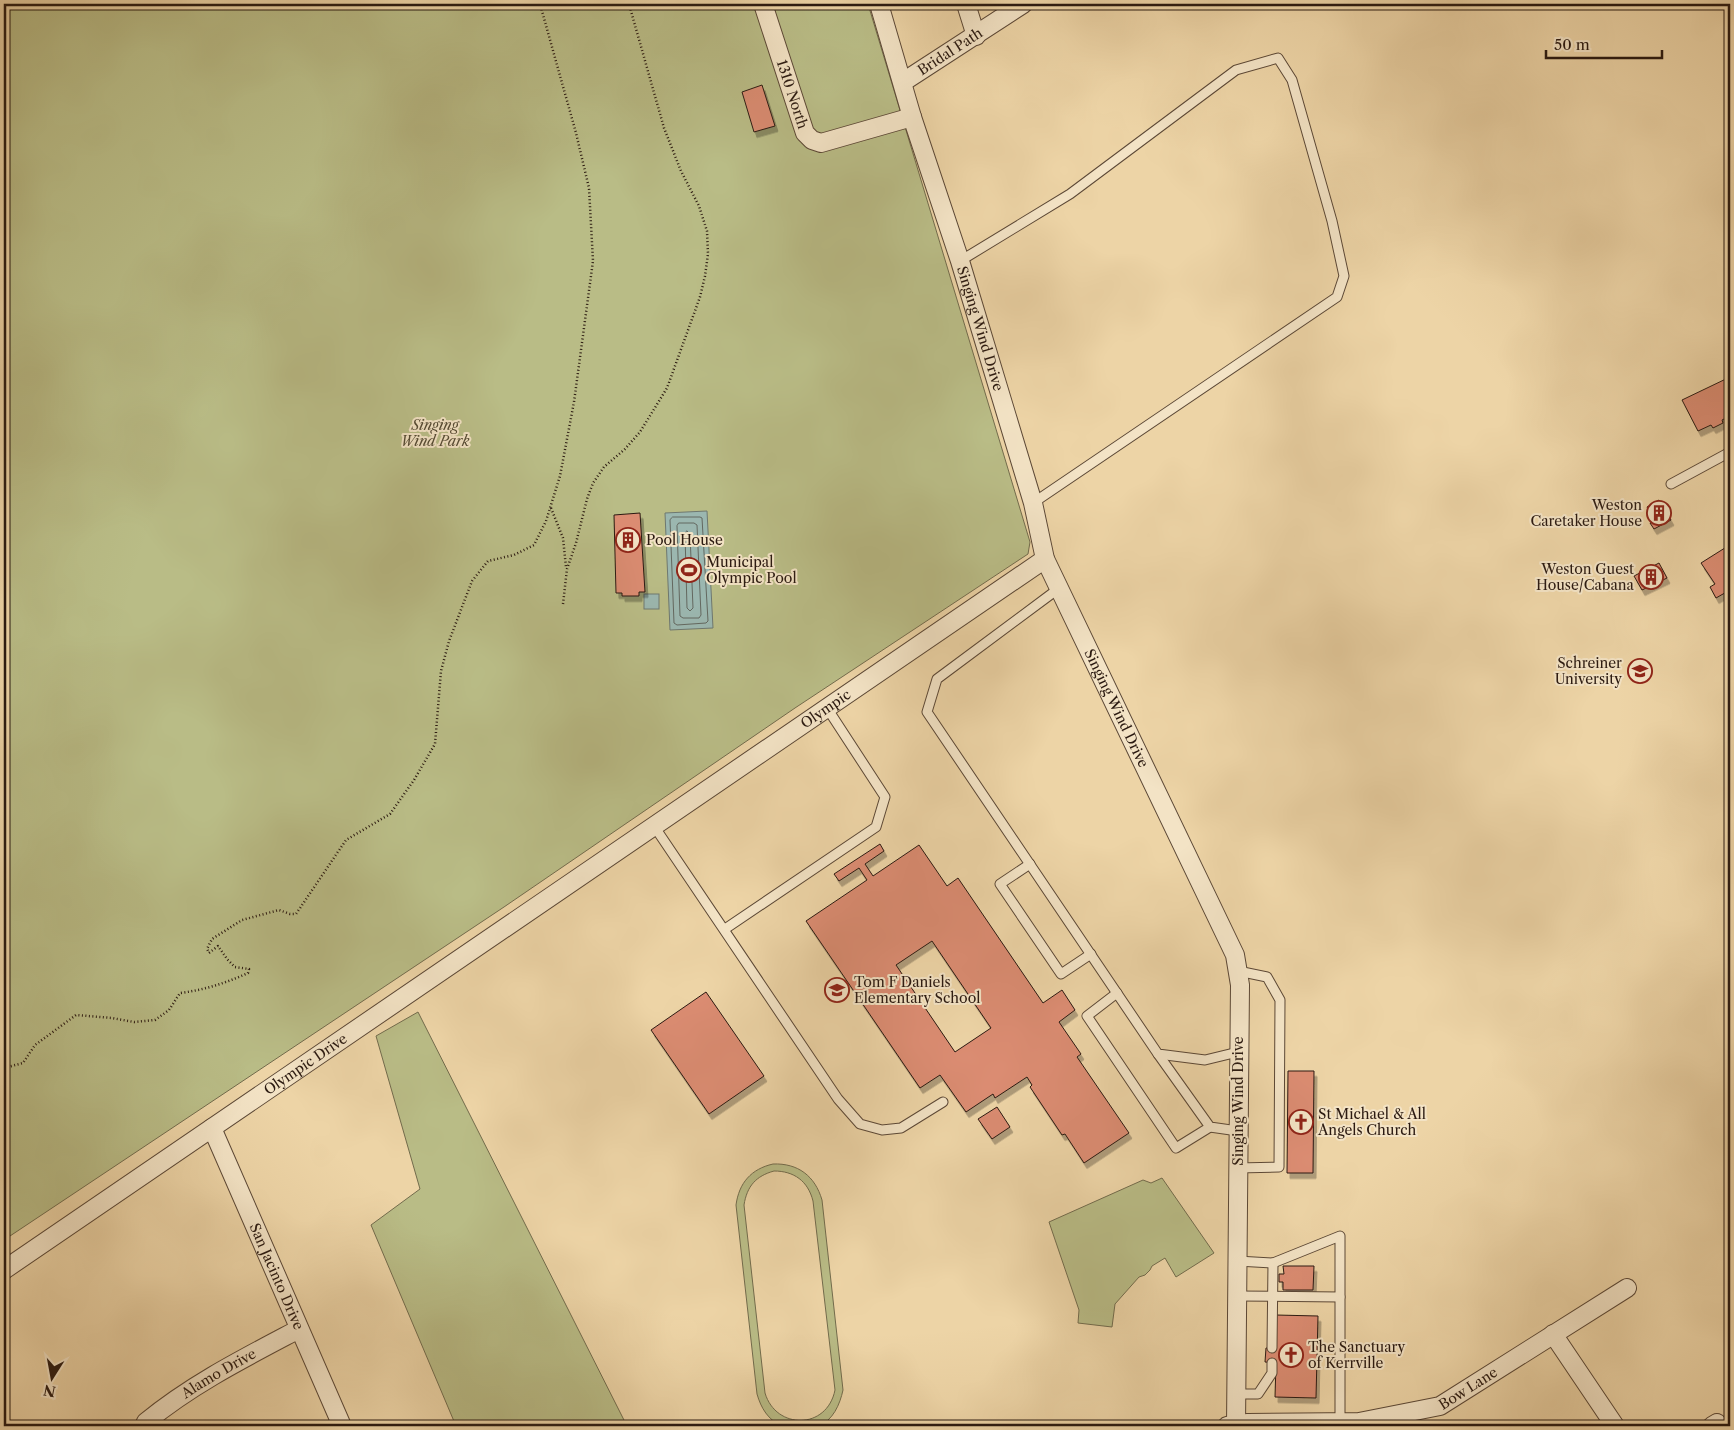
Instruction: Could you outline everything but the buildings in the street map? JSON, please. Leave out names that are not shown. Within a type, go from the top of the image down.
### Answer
[{"type":"street","name":"1310 North","points":[[763,4],[805,133],[812,140],[820,143],[912,116]]},
{"type":"street","name":"Singing Wind Drive","points":[[879,4],[912,116],[960,261],[1033,503],[1045,559],[1235,955],[1240,984],[1236,1394],[1233,1426]]},
{"type":"street","points":[[966,4],[976,36]]},
{"type":"street","name":"Bridal Path","points":[[903,82],[1023,4]]},
{"type":"street","name":"Olympic","points":[[607,858],[1045,559]]},
{"type":"street","name":"Olympic Drive","points":[[4,1270],[607,858]]},
{"type":"street","name":"San Jacinto Drive","points":[[212,1128],[342,1426]]},
{"type":"street","name":"Bow Lane","points":[[1233,1426],[1248,1423],[1359,1422],[1440,1406],[1627,1288]]},
{"type":"street","name":"Alamo Drive","points":[[144,1426],[146,1422],[171,1401],[222,1370],[299,1329]]},
{"type":"street","points":[[1553,1334],[1615,1426]]},
{"type":"lane","points":[[960,261],[1070,194],[1236,70],[1278,58],[1292,80],[1332,221],[1344,276],[1337,297],[1033,503]]},
{"type":"lane","points":[[1670,484],[1730,452]]},
{"type":"lane","points":[[1058,589],[937,679],[927,712],[1158,1054],[1210,1127]]},
{"type":"lane","points":[[724,930],[876,828],[885,798],[827,708]]},
{"type":"lane","points":[[654,826],[838,1099],[860,1124],[882,1130],[901,1128],[943,1102]]},
{"type":"lane","points":[[1030,864],[1000,884],[1044,950],[1061,974],[1091,954]]},
{"type":"lane","points":[[1238,971],[1267,978],[1280,1000],[1279,1167],[1238,1168]]},
{"type":"lane","points":[[1117,993],[1087,1016],[1176,1148],[1210,1127],[1238,1131]]},
{"type":"lane","points":[[1158,1054],[1205,1060],[1238,1052]]},
{"type":"lane","points":[[1237,1261],[1273,1263],[1340,1236],[1340,1422]]},
{"type":"lane","points":[[1272,1348],[1273,1263]]},
{"type":"lane","points":[[1237,1296],[1340,1297]]},
{"type":"lane","points":[[1236,1394],[1258,1394],[1272,1373],[1272,1362]]},
{"type":"path","points":[[4,1068],[23,1063],[35,1045],[76,1015],[134,1022],[155,1020],[169,1010],[180,994],[199,991],[248,973],[248,969],[235,967],[218,946],[209,953],[207,949],[212,939],[242,920],[279,910],[296,914],[346,840],[390,814],[414,780],[435,744],[441,671],[448,641],[472,580],[488,561],[514,556],[534,545],[546,521],[560,476],[574,402],[593,261],[589,188],[576,133],[540,4]]},
{"type":"path","points":[[563,604],[567,569],[576,543],[586,499],[593,482],[604,467],[625,449],[640,432],[667,388],[700,297],[708,254],[707,231],[699,206],[681,171],[664,128],[629,4]]},
{"type":"path","points":[[551,506],[563,538],[567,569]]},
{"type":"green space","name":"Singing Wind Park","points":[[4,4],[868,4],[1030,542],[1028,554],[795,708],[504,907],[4,1240]]},
{"type":"green space","points":[[418,1012],[627,1426],[456,1426],[371,1225],[420,1189],[376,1036]]},
{"type":"green space","points":[[782,1164],[798,1169],[815,1184],[822,1200],[843,1390],[838,1406],[832,1416],[823,1424],[814,1427],[782,1426],[766,1413],[757,1394],[736,1205],[740,1190],[747,1178],[765,1166]],"holes":[[[781,1171],[799,1178],[808,1188],[813,1201],[835,1390],[830,1403],[822,1413],[812,1418],[801,1420],[790,1419],[779,1414],[771,1405],[765,1393],[744,1205],[747,1192],[757,1179],[768,1173]]]},
{"type":"green space","points":[[1162,1178],[1214,1253],[1176,1277],[1165,1258],[1152,1266],[1145,1275],[1139,1277],[1115,1304],[1112,1327],[1078,1323],[1079,1310],[1049,1222],[1143,1180],[1151,1183]]},
{"type":"water","name":"Municipal Olympic Pool","points":[[707,511],[713,628],[670,630],[665,513]]},
{"type":"water","points":[[644,594],[659,594],[659,609],[644,609]]},
{"type":"place","name":"Weston Caretaker House","points":[[1659,513]]},
{"type":"place","name":"Pool House","points":[[628,540]]},
{"type":"place","name":"Municipal Olympic Pool","points":[[689,570]]},
{"type":"place","name":"Weston Guest House/Cabana","points":[[1651,577]]},
{"type":"place","name":"Schreiner University","points":[[1640,671]]},
{"type":"place","name":"Tom F Daniels Elementary School","points":[[837,990]]},
{"type":"place","name":"St Michael & All Angels Church","points":[[1301,1122]]},
{"type":"place","name":"The Sanctuary of Kerrville","points":[[1291,1355]]}]
